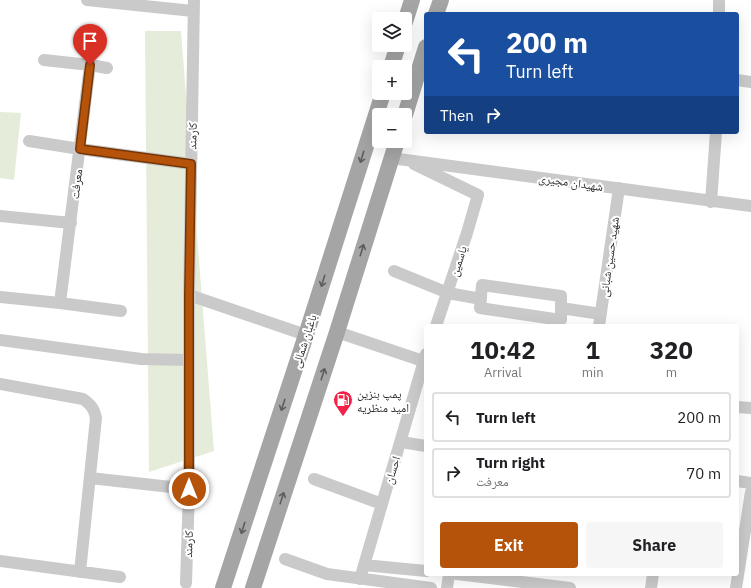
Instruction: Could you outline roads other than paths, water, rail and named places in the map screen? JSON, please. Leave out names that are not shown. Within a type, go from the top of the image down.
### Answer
[{"type":"main road","points":[[408,12],[412,0]]},
{"type":"main road","points":[[437,12],[441,0]]},
{"type":"main road","points":[[407,108],[424,53]]},
{"type":"main road","name":"باغبان شمالی","points":[[223,588],[381,100]]},
{"type":"main road","points":[[253,588],[337,332],[398,159],[397,148]]},
{"type":"street","points":[[87,0],[194,6]]},
{"type":"street","points":[[719,0],[719,12]]},
{"type":"street","name":"کارمند","points":[[186,583],[189,489],[189,295],[194,6]]},
{"type":"street","points":[[44,60],[107,68]]},
{"type":"street","name":"معرفت","points":[[60,303],[90,65]]},
{"type":"street","points":[[739,80],[751,82]]},
{"type":"street","points":[[711,201],[716,134]]},
{"type":"street","points":[[30,141],[191,164]]},
{"type":"street","name":"شهیدان مجیری","points":[[398,159],[751,206]]},
{"type":"street","name":"یاسمین","points":[[398,159],[478,195],[437,324]]},
{"type":"street","name":"شهید حسین شبانی","points":[[600,320],[619,188]]},
{"type":"street","points":[[0,216],[71,223]]},
{"type":"street","points":[[394,271],[448,292],[481,299]]},
{"type":"street","points":[[482,285],[561,296],[561,308],[561,320],[480,308],[482,285]]},
{"type":"street","points":[[189,295],[306,335]]},
{"type":"street","points":[[0,297],[121,311]]},
{"type":"street","points":[[561,308],[600,320]]},
{"type":"street","points":[[337,332],[424,359]]},
{"type":"street","points":[[0,340],[141,359],[189,360]]},
{"type":"street","name":"احسان","points":[[360,579],[424,362]]},
{"type":"street","points":[[0,384],[83,400],[90,404],[94,410],[96,418],[80,572]]},
{"type":"street","points":[[739,406],[751,408]]},
{"type":"street","points":[[401,442],[424,446]]},
{"type":"street","points":[[90,478],[189,489]]},
{"type":"street","points":[[314,479],[382,504]]},
{"type":"street","points":[[739,481],[751,483]]},
{"type":"street","points":[[739,569],[751,492]]},
{"type":"street","points":[[285,559],[327,574],[431,588]]},
{"type":"street","points":[[0,561],[120,577]]},
{"type":"street","points":[[364,565],[424,571]]},
{"type":"street","points":[[448,588],[449,576]]},
{"type":"street","points":[[473,576],[570,588]]},
{"type":"street","points":[[651,588],[653,576]]},
{"type":"street","points":[[736,588],[738,576]]},
{"type":"place","name":"پمپ بنزین امید منظریه","points":[[343,417]]}]
